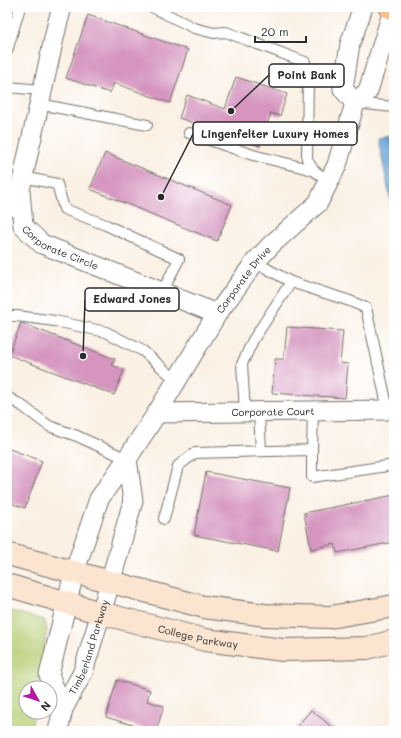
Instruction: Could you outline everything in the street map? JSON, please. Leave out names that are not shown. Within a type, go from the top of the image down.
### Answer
[{"type":"main road","points":[[390,7],[394,8]]},
{"type":"main road","points":[[7,554],[204,607],[265,616],[330,617],[384,609],[394,606]]},
{"type":"main road","name":"College Parkway","points":[[7,585],[101,613],[205,640],[283,650],[367,648],[394,641]]},
{"type":"street","name":"Corporate Circle","points":[[62,7],[56,25],[23,177],[14,210],[23,226],[42,244],[218,314]]},
{"type":"street","points":[[355,103],[343,89],[350,44],[363,7]]},
{"type":"street","name":"Corporate Drive","points":[[74,573],[99,499],[157,413],[218,314],[255,262],[271,245],[318,203],[337,164],[355,103],[368,91],[394,8]]},
{"type":"street","name":"Corporate Court","points":[[157,413],[391,410]]},
{"type":"street","points":[[110,582],[133,501],[127,459]]},
{"type":"street","name":"Timberland Parkway","points":[[62,709],[49,675],[74,573]]},
{"type":"street","name":"Timberland Parkway","points":[[58,731],[62,709],[83,672],[110,582]]},
{"type":"lane","points":[[7,51],[20,7]]},
{"type":"lane","points":[[152,7],[194,28],[214,32],[226,32],[305,62],[308,73],[307,159],[313,170]]},
{"type":"lane","points":[[7,87],[147,125]]},
{"type":"lane","points":[[355,103],[394,107]]},
{"type":"lane","points":[[189,133],[254,155],[313,170],[329,181]]},
{"type":"lane","points":[[23,177],[57,184],[64,209],[106,225],[178,259],[162,292]]},
{"type":"lane","points":[[255,262],[291,282],[350,301],[366,308],[391,410]]},
{"type":"lane","points":[[261,451],[242,364],[253,340],[291,282]]},
{"type":"lane","points":[[7,316],[55,321],[106,332],[143,351],[177,381]]},
{"type":"lane","points":[[7,397],[21,405],[49,426],[77,436],[127,459]]},
{"type":"lane","points":[[313,411],[312,477],[394,465]]},
{"type":"lane","points":[[164,519],[178,466],[195,453],[312,450]]},
{"type":"green space","points":[[7,610],[44,620],[47,629],[39,680],[18,680],[18,720],[33,720],[33,731],[7,731]]},
{"type":"water","points":[[394,136],[394,218],[378,138]]},
{"type":"building","points":[[88,15],[188,50],[170,103],[114,83],[110,93],[66,78]]},
{"type":"building","points":[[236,77],[287,94],[280,116],[271,113],[260,146],[179,118],[187,95],[225,109]]},
{"type":"building","points":[[105,153],[232,205],[217,241],[90,189]]},
{"type":"building","points":[[21,323],[115,359],[112,365],[124,370],[114,395],[9,355]]},
{"type":"building","points":[[287,327],[343,331],[340,363],[348,364],[345,398],[272,393],[275,359],[284,359]]},
{"type":"building","points":[[7,448],[42,461],[25,508],[7,502]]},
{"type":"building","points":[[206,472],[290,488],[278,551],[194,535]]},
{"type":"building","points":[[394,495],[394,542],[337,553],[335,544],[311,549],[304,513]]},
{"type":"building","points":[[117,680],[150,690],[147,701],[164,706],[156,731],[106,717]]},
{"type":"building","points":[[311,710],[337,731],[293,731]]},
{"type":"place","name":"Point Bank","points":[[231,111]]},
{"type":"place","name":"Lingenfelter Luxury Homes","points":[[161,197]]},
{"type":"place","name":"Edward Jones","points":[[83,356]]}]
